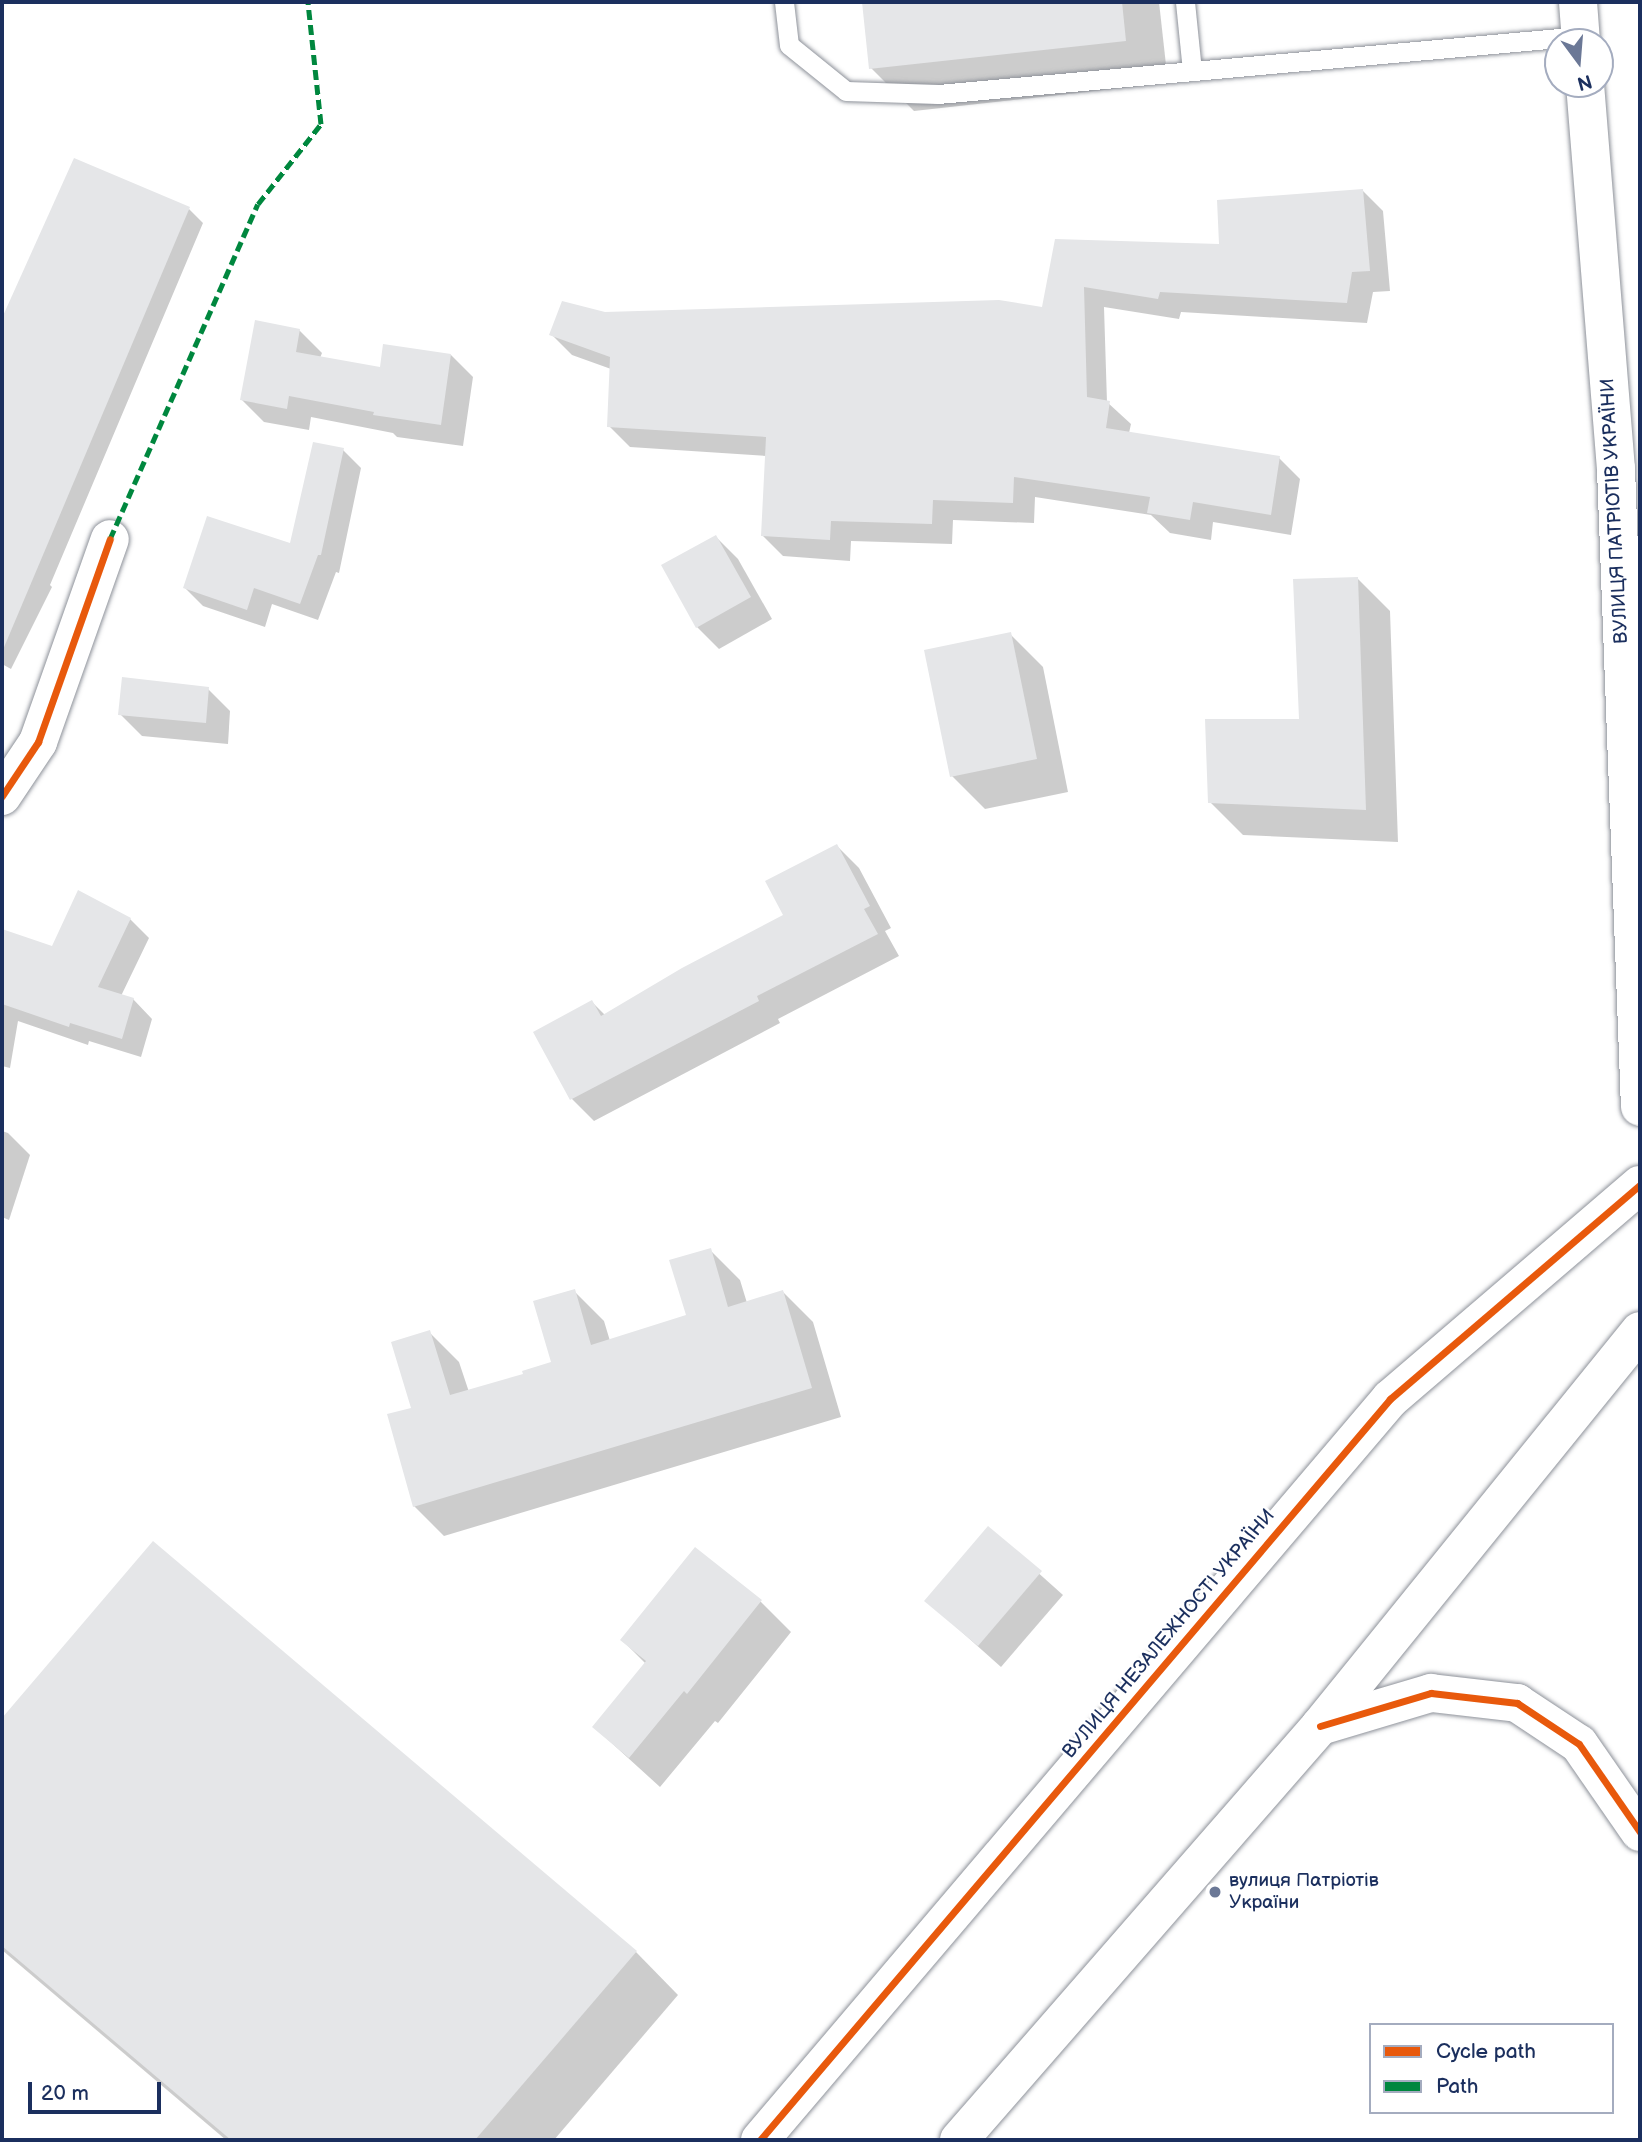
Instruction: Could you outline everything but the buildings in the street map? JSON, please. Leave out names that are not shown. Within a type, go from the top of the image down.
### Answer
[{"type":"street","name":"ВУЛИЦЯ ПАТРІОТІВ УКРАЇНИ","points":[[1587,98],[1628,482],[1640,1107]]},
{"type":"street","points":[[2,796],[38,742],[110,539]]},
{"type":"street","name":"ВУЛИЦЯ НЕЗАЛЕЖНОСТІ УКРАЇНИ","points":[[760,2140],[1390,1399],[1640,1185]]},
{"type":"street","points":[[959,2140],[1320,1726],[1640,1331]]},
{"type":"street","points":[[1320,1726],[1431,1693],[1517,1703],[1578,1744],[1640,1832]]},
{"type":"lane","points":[[784,2],[789,46],[845,91],[938,94],[1192,71],[1580,26]]},
{"type":"lane","points":[[1185,2],[1192,71]]},
{"type":"marked path","points":[[110,539],[258,204],[321,124],[308,2]]},
{"type":"cycle path","points":[[2,796],[38,742],[110,539]]},
{"type":"cycle path","points":[[760,2140],[1390,1399],[1640,1185]]},
{"type":"cycle path","points":[[1320,1726],[1431,1693],[1517,1703],[1579,1744],[1640,1832]]},
{"type":"place","name":"вулиця Патріотів України","points":[[1215,1892]]}]
